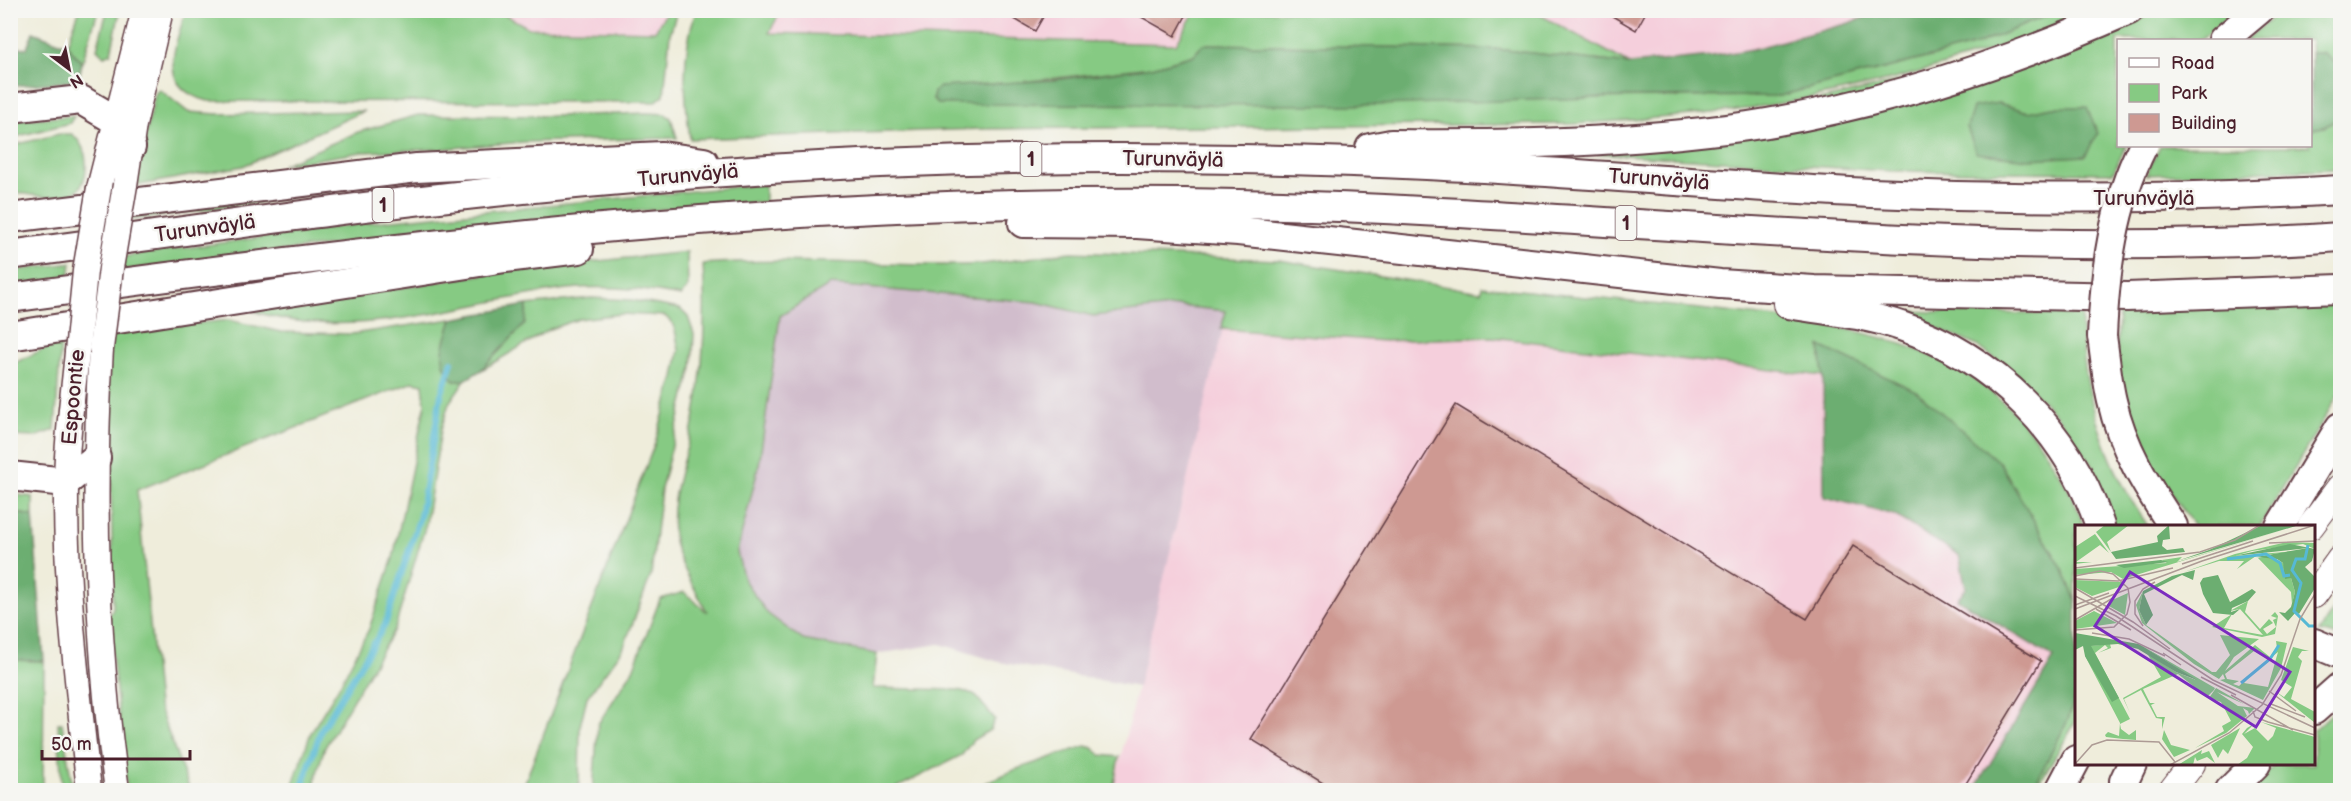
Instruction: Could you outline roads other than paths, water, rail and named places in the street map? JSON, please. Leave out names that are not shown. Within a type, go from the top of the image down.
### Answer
[{"type":"highway","points":[[1306,160],[1391,144],[1553,142],[1663,135],[1760,123],[1910,91],[1967,74],[2051,44],[2129,10]]},
{"type":"highway","points":[[2224,39],[2259,10]]},
{"type":"highway","points":[[10,108],[81,100],[115,120],[130,147]]},
{"type":"highway","points":[[2143,147],[2128,182],[2109,248],[2103,336],[2112,401],[2125,444],[2148,488],[2172,525]]},
{"type":"highway","points":[[10,218],[417,168],[662,156],[757,169]]},
{"type":"highway","name":"Turunväylä","points":[[10,255],[302,215],[520,189],[757,169],[982,160],[1306,160],[1428,165],[1870,193],[2036,198],[2215,197],[2340,190]]},
{"type":"highway","name":"Turunväylä","points":[[10,298],[396,249],[764,215],[912,207],[1101,203],[1248,204],[1502,214],[1860,238],[2037,244],[2199,243],[2340,237]]},
{"type":"highway","points":[[912,207],[974,223],[1137,224],[1238,231],[1720,284],[1848,291],[2127,297],[2340,289]]},
{"type":"highway","points":[[10,336],[505,258],[683,237],[764,215]]},
{"type":"highway","points":[[1720,284],[1776,302],[1899,325],[1930,338],[1984,367],[2031,409],[2052,434],[2079,476],[2100,525]]},
{"type":"highway","points":[[2281,525],[2340,427]]},
{"type":"highway","points":[[10,476],[66,482],[96,458]]},
{"type":"highway","points":[[2312,525],[2340,487]]},
{"type":"highway","points":[[2316,592],[2340,559]]},
{"type":"highway","points":[[2315,644],[2340,654]]},
{"type":"highway","points":[[2315,708],[2340,687]]},
{"type":"highway","points":[[2060,790],[2075,761]]},
{"type":"highway","points":[[2172,790],[2191,765]]},
{"type":"highway","points":[[2230,790],[2255,765]]},
{"type":"main road","name":"Espoontie","points":[[89,790],[76,659],[66,482],[85,271],[99,188],[144,10]]},
{"type":"main road","name":"Espoontie","points":[[117,790],[105,707],[96,587],[96,458],[101,348],[130,147],[161,10]]},
{"type":"waterway","points":[[301,790],[321,730],[385,625],[420,516],[441,395],[452,362]]}]
